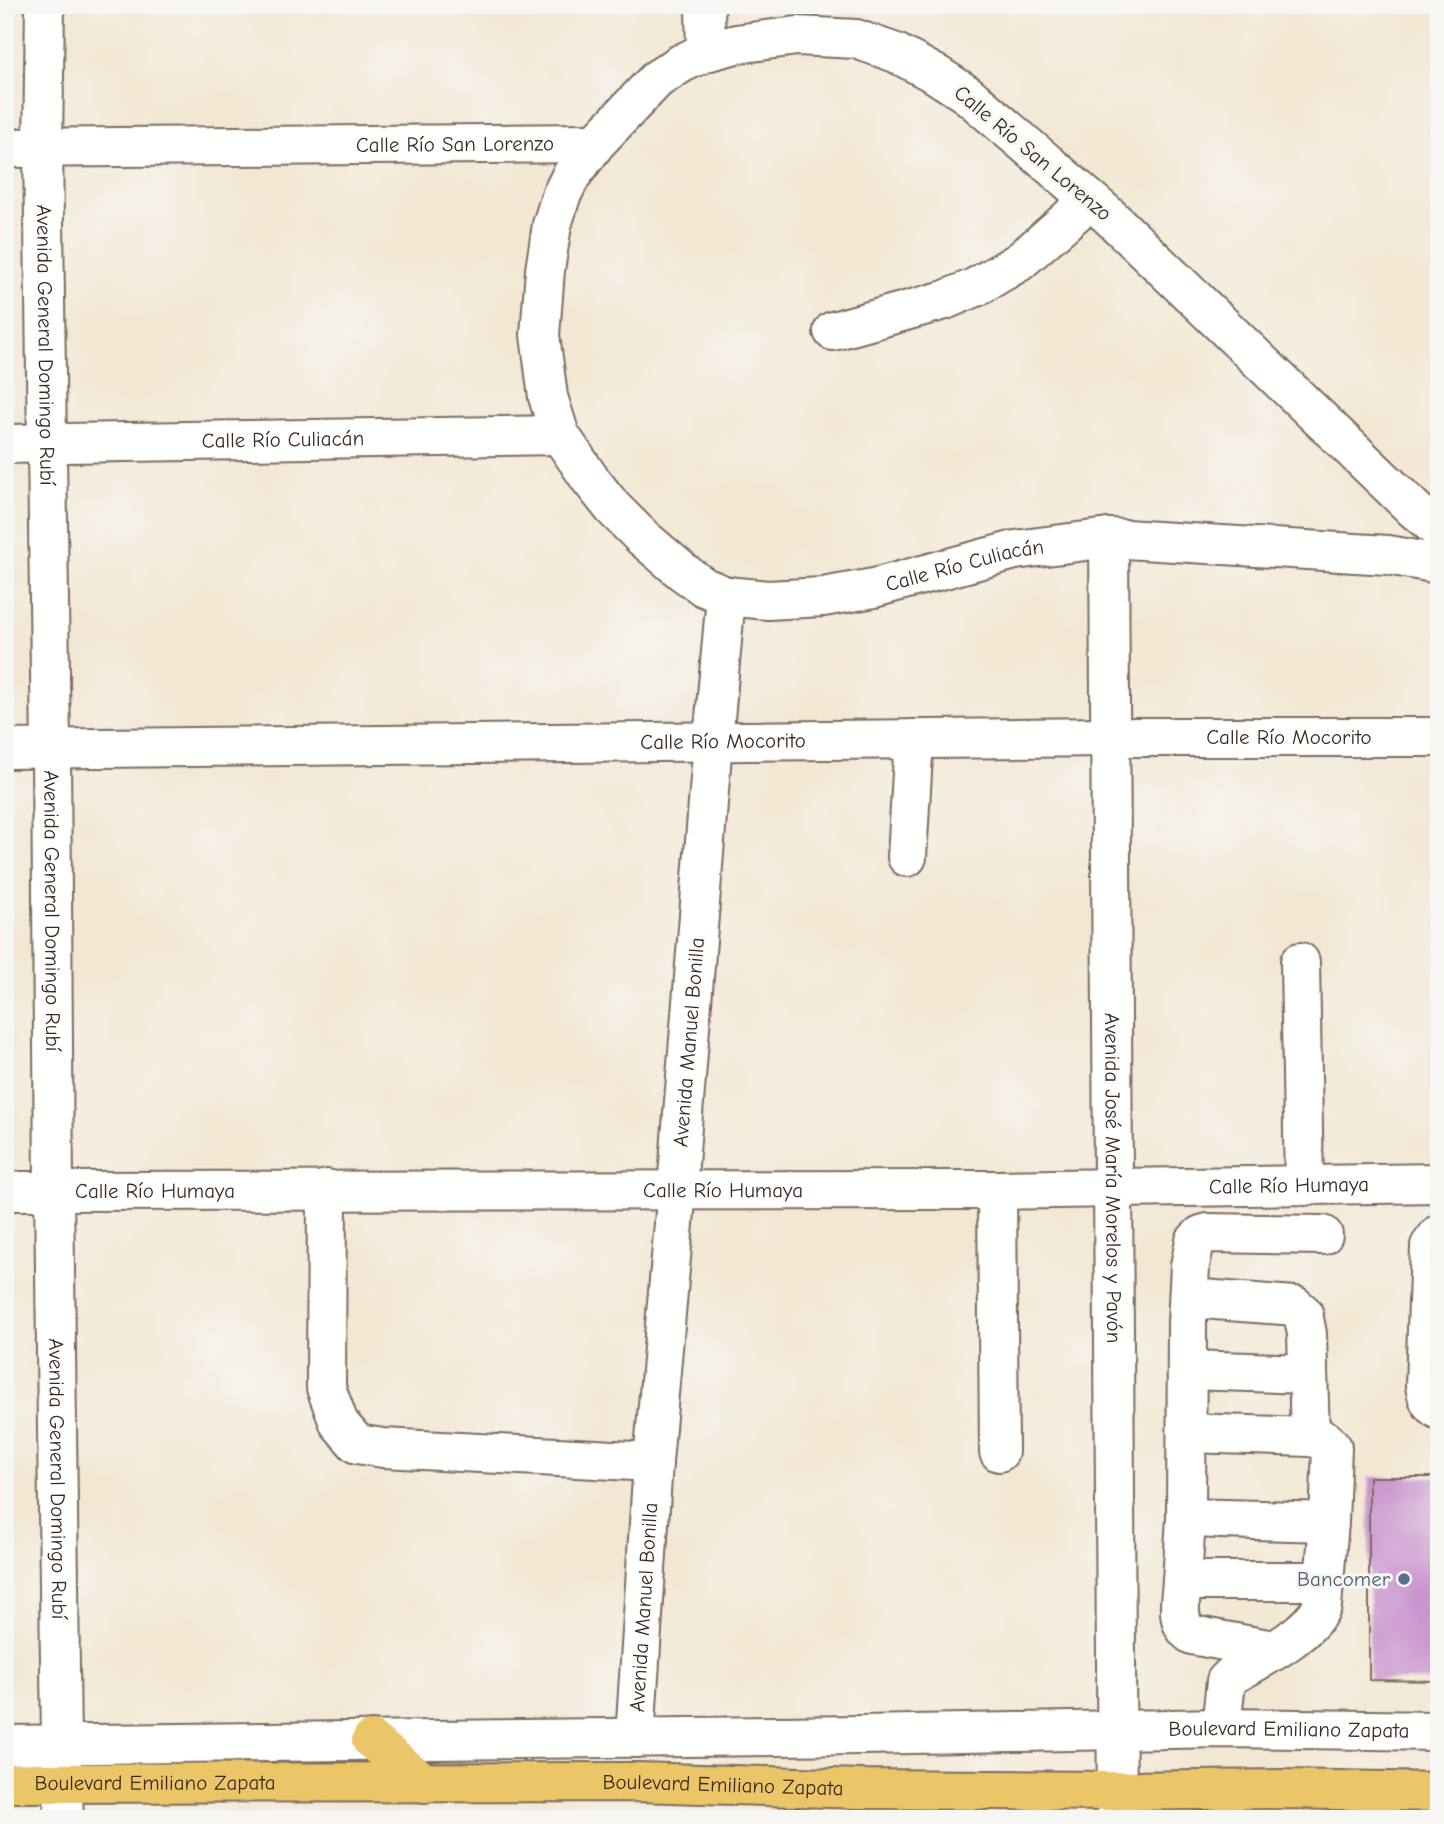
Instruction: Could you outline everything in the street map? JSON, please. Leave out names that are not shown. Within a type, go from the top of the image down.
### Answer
[{"type":"main road","points":[[371,1740],[425,1783]]},
{"type":"main road","name":"Boulevard Emiliano Zapata","points":[[5,1783],[63,1801],[425,1783],[639,1782],[861,1789],[1117,1805],[1284,1789],[1439,1792]]},
{"type":"main road","points":[[1241,1819],[1284,1789]]},
{"type":"street","name":"Avenida General Domingo Rubí","points":[[45,5],[43,148],[63,1801]]},
{"type":"street","points":[[705,5],[706,52]]},
{"type":"street","name":"Calle Río San Lorenzo","points":[[5,148],[596,143],[657,79],[706,52],[759,40],[810,36],[856,39],[896,53],[968,95],[1090,200],[1439,530]]},
{"type":"street","name":"Calle Río Culiacán","points":[[596,143],[571,176],[552,225],[540,335],[548,397],[559,435],[606,498],[642,537],[705,587],[726,596],[768,600],[823,597],[874,587],[1014,550],[1109,538],[1388,555],[1439,564]]},
{"type":"street","points":[[833,331],[945,300],[976,288],[1018,262],[1090,200]]},
{"type":"street","name":"Calle Río Culiacán","points":[[5,444],[559,435]]},
{"type":"street","name":"Avenida José María Morelos y Pavón","points":[[1109,538],[1117,1805]]},
{"type":"street","name":"Avenida Manuel Bonilla","points":[[635,1738],[653,1462],[726,596]]},
{"type":"street","name":"Calle Río Mocorito","points":[[5,749],[1111,737],[1439,737]]},
{"type":"street","points":[[907,857],[914,739]]},
{"type":"street","points":[[1300,962],[1304,1186]]},
{"type":"street","name":"Calle Río Humaya","points":[[5,1191],[997,1190],[1439,1183]]},
{"type":"street","points":[[327,1189],[326,1388],[339,1423],[357,1444],[383,1448],[653,1462]]},
{"type":"street","points":[[997,1190],[999,1452]]},
{"type":"street","points":[[1273,1650],[1192,1635],[1186,1631],[1181,1619],[1186,1518],[1190,1266],[1195,1241],[1201,1234],[1323,1235]]},
{"type":"street","points":[[1439,1234],[1430,1245],[1425,1386],[1428,1399],[1439,1410]]},
{"type":"street","points":[[1189,1298],[1295,1306],[1303,1312],[1306,1323],[1310,1437]]},
{"type":"street","points":[[1188,1370],[1308,1374]]},
{"type":"street","points":[[1188,1433],[1310,1437],[1325,1440],[1332,1447],[1322,1606],[1317,1616],[1288,1641],[1226,1681],[1221,1728]]},
{"type":"street","points":[[1186,1518],[1329,1522]]},
{"type":"street","points":[[1182,1581],[1324,1581]]},
{"type":"street","name":"Boulevard Emiliano Zapata","points":[[5,1745],[1221,1728],[1439,1731]]},
{"type":"building","name":"Bancomer","points":[[1369,1477],[1439,1477],[1439,1681],[1369,1680]]},
{"type":"place","name":"Bancomer","points":[[1404,1579]]}]
